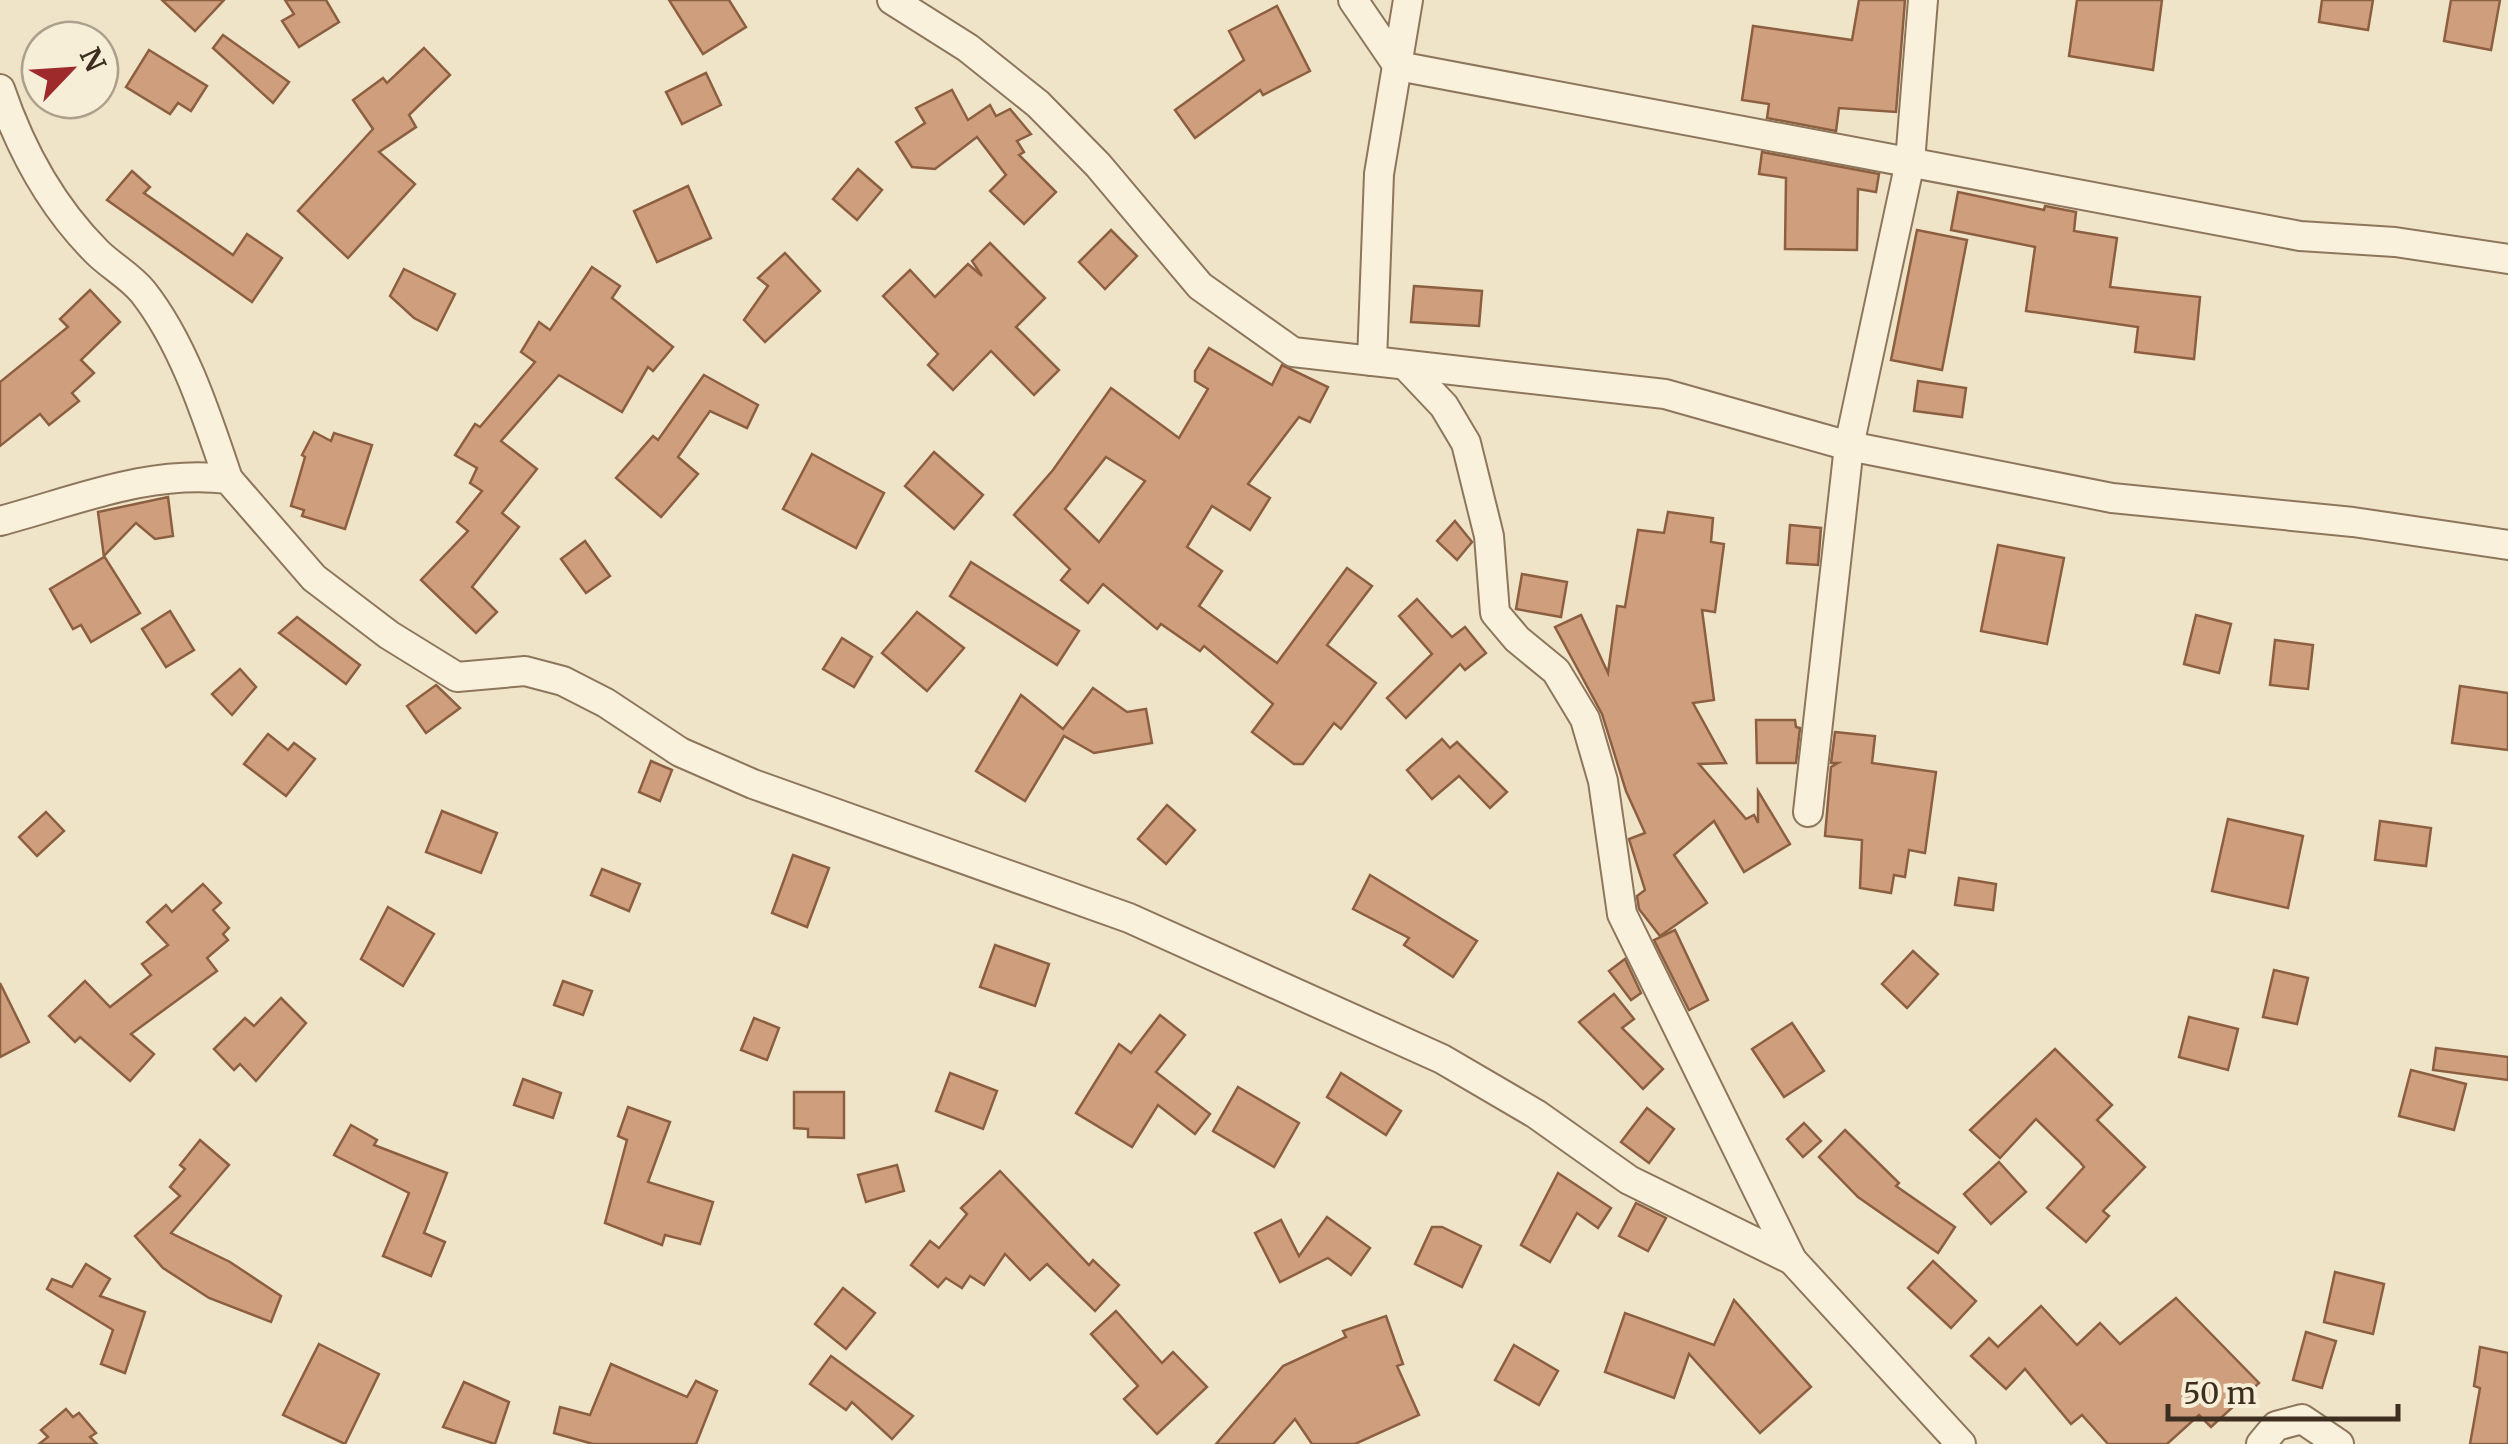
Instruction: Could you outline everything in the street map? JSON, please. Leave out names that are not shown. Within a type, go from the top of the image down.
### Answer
[{"type":"street","points":[[892,0],[968,48],[1038,104],[1200,286],[1293,352],[1665,394],[1850,446],[2112,498],[2353,522],[2508,545]]},
{"type":"street","points":[[1353,0],[1398,66],[2300,236],[2396,242],[2508,260]]},
{"type":"street","points":[[1372,361],[1379,174],[1408,0]]},
{"type":"street","points":[[1808,812],[1850,446],[1910,162],[1923,0]]},
{"type":"street","points":[[0,89],[17,140],[71,222],[97,252],[142,290],[163,324],[192,383],[228,479],[314,578],[390,636],[457,678],[525,672],[562,681],[606,702],[680,752],[753,784],[1129,918],[1442,1059],[1536,1114],[1629,1180],[1792,1260]]},
{"type":"street","points":[[1408,368],[1444,406],[1466,443],[1489,536],[1495,613],[1516,639],[1556,671],[1585,718],[1603,781],[1622,914],[1792,1260],[1961,1444]]},
{"type":"street","points":[[0,521],[144,481],[186,474],[228,479]]},
{"type":"street","points":[[2261,1444],[2276,1426],[2302,1418],[2339,1444]]},
{"type":"building","points":[[162,0],[224,0],[195,31]]},
{"type":"building","points":[[285,0],[326,0],[339,22],[299,47],[282,21],[294,14]]},
{"type":"building","points":[[669,0],[729,0],[746,27],[703,54]]},
{"type":"building","points":[[1859,0],[1905,0],[1896,112],[1839,108],[1836,131],[1767,118],[1769,104],[1742,100],[1753,26],[1852,40]]},
{"type":"building","points":[[2077,0],[2162,0],[2153,70],[2069,56]]},
{"type":"building","points":[[2322,0],[2373,0],[2368,30],[2319,22]]},
{"type":"building","points":[[2451,0],[2500,0],[2491,50],[2444,41]]},
{"type":"building","points":[[1277,6],[1310,71],[1263,95],[1260,90],[1195,138],[1175,110],[1244,60],[1229,31]]},
{"type":"building","points":[[223,35],[289,82],[273,103],[213,48]]},
{"type":"building","points":[[424,48],[450,75],[409,115],[416,127],[379,152],[415,184],[348,258],[298,211],[373,129],[353,100],[383,78],[387,83]]},
{"type":"building","points":[[149,50],[207,86],[191,111],[178,103],[170,114],[126,87]]},
{"type":"building","points":[[706,73],[721,105],[682,124],[666,92]]},
{"type":"building","points":[[952,90],[968,120],[990,105],[996,116],[1010,109],[1031,134],[1017,141],[1024,152],[1019,155],[1056,192],[1024,224],[990,191],[1006,175],[977,137],[935,169],[912,167],[896,142],[925,123],[916,108]]},
{"type":"building","points":[[1762,152],[1879,174],[1876,192],[1858,189],[1857,250],[1785,249],[1786,178],[1759,174]]},
{"type":"building","points":[[858,169],[882,190],[857,220],[833,199]]},
{"type":"building","points":[[132,171],[150,187],[144,193],[233,255],[247,234],[282,258],[252,302],[107,200]]},
{"type":"building","points":[[688,186],[711,238],[657,262],[634,211]]},
{"type":"building","points":[[1958,192],[2044,210],[2045,206],[2076,212],[2074,231],[2117,238],[2110,287],[2200,297],[2194,359],[2135,352],[2138,327],[2026,311],[2035,247],[1951,230]]},
{"type":"building","points":[[1111,230],[1137,256],[1105,289],[1079,262]]},
{"type":"building","points":[[1917,230],[1967,240],[1942,370],[1891,360]]},
{"type":"building","points":[[990,243],[1045,298],[1016,327],[1059,370],[1034,395],[991,351],[953,390],[928,365],[938,354],[883,296],[910,270],[935,297],[968,264],[982,276],[972,261]]},
{"type":"building","points":[[785,253],[820,291],[765,342],[744,320],[768,286],[758,278]]},
{"type":"building","points":[[592,267],[620,286],[612,298],[673,347],[653,371],[648,367],[622,412],[559,375],[501,441],[537,469],[502,513],[519,527],[472,587],[497,612],[476,633],[421,580],[468,531],[457,522],[482,491],[470,483],[477,468],[455,455],[475,424],[480,427],[535,362],[521,352],[539,322],[550,330]]},
{"type":"building","points":[[404,269],[455,294],[437,330],[414,318],[390,296]]},
{"type":"building","points":[[1414,286],[1482,291],[1479,326],[1411,322]]},
{"type":"building","points":[[90,290],[120,322],[81,360],[94,373],[72,393],[79,401],[49,425],[40,414],[0,446],[0,382],[68,327],[60,319]]},
{"type":"building","points":[[1209,348],[1272,385],[1282,365],[1328,387],[1310,422],[1299,417],[1248,484],[1270,498],[1250,530],[1212,506],[1187,547],[1222,571],[1199,606],[1277,663],[1347,568],[1372,586],[1327,645],[1376,683],[1341,729],[1334,723],[1303,764],[1294,764],[1252,732],[1273,704],[1204,646],[1200,651],[1161,624],[1157,629],[1103,584],[1088,603],[1061,580],[1070,569],[1014,515],[1053,470],[1111,388],[1179,438],[1208,389],[1195,381],[1195,371]],"holes":[[[1106,457],[1145,481],[1099,542],[1065,509]]]},
{"type":"building","points":[[704,375],[758,405],[747,428],[710,411],[678,457],[698,474],[661,517],[616,478],[653,436],[658,440]]},
{"type":"building","points":[[1918,381],[1966,388],[1962,417],[1914,411]]},
{"type":"building","points":[[314,432],[331,441],[334,433],[372,445],[345,529],[302,516],[304,510],[291,506],[305,457],[302,455]]},
{"type":"building","points":[[934,452],[983,495],[954,529],[905,486]]},
{"type":"building","points":[[812,454],[884,493],[856,548],[783,509]]},
{"type":"building","points":[[168,497],[173,536],[155,539],[136,523],[104,556],[140,613],[91,642],[81,625],[73,629],[50,589],[104,557],[98,512]]},
{"type":"building","points":[[1668,512],[1713,518],[1711,542],[1724,544],[1715,612],[1702,610],[1714,700],[1693,703],[1726,763],[1699,764],[1746,819],[1754,815],[1758,823],[1758,791],[1790,844],[1744,872],[1714,821],[1674,855],[1707,903],[1660,936],[1639,909],[1637,896],[1645,890],[1629,839],[1645,833],[1626,791],[1602,714],[1555,627],[1581,615],[1608,673],[1617,606],[1625,607],[1638,530],[1664,533]]},
{"type":"building","points":[[1455,521],[1472,542],[1457,560],[1437,541]]},
{"type":"building","points":[[1790,525],[1821,528],[1818,565],[1787,563]]},
{"type":"building","points":[[585,541],[610,576],[586,593],[561,559]]},
{"type":"building","points":[[1998,545],[2064,558],[2047,644],[1981,631]]},
{"type":"building","points":[[971,562],[1079,631],[1057,665],[950,596]]},
{"type":"building","points":[[1522,574],[1567,582],[1561,617],[1516,609]]},
{"type":"building","points":[[1417,599],[1452,637],[1465,627],[1486,653],[1465,670],[1460,664],[1406,718],[1387,698],[1432,654],[1399,616]]},
{"type":"building","points":[[170,611],[194,650],[166,667],[142,629]]},
{"type":"building","points":[[917,612],[964,648],[927,691],[882,653]]},
{"type":"building","points":[[2196,615],[2231,624],[2219,673],[2184,664]]},
{"type":"building","points":[[297,617],[360,665],[346,684],[279,633]]},
{"type":"building","points":[[842,638],[872,657],[854,687],[823,669]]},
{"type":"building","points":[[2275,640],[2313,645],[2308,689],[2270,685]]},
{"type":"building","points":[[240,669],[256,687],[232,715],[212,694]]},
{"type":"building","points":[[436,685],[460,708],[426,733],[407,706]]},
{"type":"building","points":[[2460,686],[2508,693],[2508,750],[2452,743]]},
{"type":"building","points":[[1093,688],[1127,712],[1146,709],[1152,743],[1094,753],[1064,736],[1025,801],[976,771],[1021,695],[1063,729]]},
{"type":"building","points":[[1756,720],[1795,720],[1800,728],[1796,763],[1757,763]]},
{"type":"building","points":[[1835,732],[1875,736],[1872,763],[1936,772],[1925,853],[1909,850],[1905,877],[1894,875],[1891,893],[1860,888],[1862,840],[1825,836],[1831,767],[1838,763],[1831,763]]},
{"type":"building","points":[[268,734],[288,750],[294,743],[315,759],[286,796],[244,764]]},
{"type":"building","points":[[1442,739],[1450,748],[1457,742],[1507,792],[1490,808],[1459,776],[1432,799],[1407,770]]},
{"type":"building","points":[[651,761],[672,770],[660,801],[639,792]]},
{"type":"building","points":[[1167,805],[1195,830],[1166,864],[1138,839]]},
{"type":"building","points":[[442,811],[497,833],[481,873],[426,852]]},
{"type":"building","points":[[46,812],[64,831],[37,856],[19,837]]},
{"type":"building","points":[[2228,819],[2303,836],[2288,908],[2212,891]]},
{"type":"building","points":[[2380,821],[2431,828],[2426,866],[2375,860]]},
{"type":"building","points":[[793,855],[829,868],[807,927],[772,913]]},
{"type":"building","points":[[602,869],[640,884],[629,911],[591,895]]},
{"type":"building","points":[[1370,875],[1477,941],[1453,977],[1404,945],[1409,938],[1353,909]]},
{"type":"building","points":[[1959,878],[1996,884],[1993,910],[1955,905]]},
{"type":"building","points":[[203,884],[221,903],[213,910],[229,928],[223,934],[228,940],[207,958],[217,971],[131,1034],[154,1054],[130,1081],[80,1037],[75,1042],[49,1016],[85,981],[110,1007],[151,975],[142,964],[168,945],[147,922],[166,905],[172,912]]},
{"type":"building","points":[[388,907],[434,934],[403,986],[361,959]]},
{"type":"building","points":[[1675,930],[1708,1000],[1689,1010],[1654,940]]},
{"type":"building","points":[[995,945],[1049,964],[1035,1006],[980,987]]},
{"type":"building","points":[[1913,951],[1938,974],[1907,1008],[1882,984]]},
{"type":"building","points":[[1625,959],[1641,993],[1631,1000],[1609,971]]},
{"type":"building","points":[[2274,970],[2308,978],[2297,1024],[2263,1017]]},
{"type":"building","points":[[563,981],[592,991],[583,1015],[554,1005]]},
{"type":"building","points":[[0,983],[29,1042],[0,1057]]},
{"type":"building","points":[[1614,994],[1634,1019],[1622,1028],[1663,1069],[1643,1089],[1579,1022]]},
{"type":"building","points":[[281,998],[306,1023],[256,1081],[240,1064],[234,1070],[214,1049],[245,1018],[254,1026]]},
{"type":"building","points":[[1160,1015],[1185,1035],[1156,1072],[1210,1114],[1195,1134],[1158,1105],[1132,1147],[1076,1113],[1119,1044],[1131,1053]]},
{"type":"building","points":[[2189,1017],[2238,1029],[2228,1070],[2179,1057]]},
{"type":"building","points":[[754,1018],[779,1028],[767,1060],[741,1050]]},
{"type":"building","points":[[1792,1023],[1824,1071],[1784,1097],[1752,1049]]},
{"type":"building","points":[[2436,1048],[2508,1057],[2508,1080],[2433,1070]]},
{"type":"building","points":[[2055,1049],[2112,1105],[2097,1120],[2145,1167],[2103,1211],[2109,1216],[2086,1242],[2047,1208],[2084,1167],[2036,1119],[2000,1158],[1970,1130]]},
{"type":"building","points":[[2411,1070],[2466,1084],[2454,1130],[2399,1116]]},
{"type":"building","points":[[950,1073],[997,1091],[983,1129],[936,1111]]},
{"type":"building","points":[[1341,1073],[1401,1111],[1386,1135],[1327,1097]]},
{"type":"building","points":[[523,1079],[561,1093],[553,1118],[514,1105]]},
{"type":"building","points":[[1238,1087],[1299,1123],[1274,1167],[1213,1131]]},
{"type":"building","points":[[794,1092],[844,1092],[844,1138],[808,1137],[808,1129],[794,1128]]},
{"type":"building","points":[[628,1107],[670,1122],[648,1182],[713,1202],[700,1244],[665,1235],[662,1245],[605,1223],[627,1140],[618,1136]]},
{"type":"building","points":[[1647,1108],[1674,1129],[1649,1163],[1621,1142]]},
{"type":"building","points":[[1804,1123],[1821,1141],[1803,1157],[1787,1139]]},
{"type":"building","points":[[351,1125],[377,1140],[374,1145],[447,1173],[424,1233],[445,1242],[431,1276],[383,1256],[409,1193],[334,1155]]},
{"type":"building","points":[[1845,1130],[1899,1183],[1896,1186],[1955,1227],[1938,1253],[1858,1197],[1819,1157]]},
{"type":"building","points":[[200,1140],[229,1165],[171,1233],[230,1262],[281,1296],[271,1322],[209,1298],[163,1268],[135,1236],[180,1196],[170,1187],[185,1169],[180,1165]]},
{"type":"building","points":[[1999,1162],[2026,1192],[1991,1224],[1964,1194]]},
{"type":"building","points":[[897,1165],[904,1191],[866,1202],[858,1175]]},
{"type":"building","points":[[1000,1171],[1089,1265],[1093,1260],[1119,1285],[1095,1311],[1047,1264],[1030,1280],[1005,1254],[984,1285],[970,1276],[962,1288],[946,1278],[938,1287],[911,1265],[930,1241],[939,1248],[967,1214],[961,1208]]},
{"type":"building","points":[[1558,1173],[1611,1208],[1598,1228],[1577,1213],[1550,1262],[1521,1245]]},
{"type":"building","points":[[1636,1203],[1666,1218],[1648,1251],[1619,1236]]},
{"type":"building","points":[[1327,1217],[1370,1248],[1351,1275],[1328,1258],[1280,1282],[1255,1233],[1281,1220],[1299,1256]]},
{"type":"building","points":[[1432,1227],[1442,1227],[1481,1246],[1462,1287],[1415,1264]]},
{"type":"building","points":[[1933,1261],[1976,1301],[1951,1328],[1908,1288]]},
{"type":"building","points":[[86,1264],[110,1279],[100,1296],[145,1312],[125,1373],[101,1364],[113,1330],[47,1289],[52,1279],[72,1287]]},
{"type":"building","points":[[2335,1272],[2384,1284],[2373,1334],[2324,1322]]},
{"type":"building","points":[[843,1288],[875,1313],[846,1349],[815,1324]]},
{"type":"building","points":[[2176,1298],[2259,1383],[2211,1427],[2199,1415],[2167,1444],[2108,1444],[2082,1415],[2071,1424],[2025,1369],[2006,1389],[1971,1356],[1989,1338],[1998,1347],[2041,1306],[2077,1345],[2100,1323],[2120,1344]]},
{"type":"building","points":[[1734,1300],[1811,1387],[1760,1433],[1689,1354],[1674,1398],[1605,1372],[1625,1313],[1714,1345]]},
{"type":"building","points":[[1116,1311],[1162,1363],[1173,1352],[1207,1387],[1157,1434],[1124,1399],[1138,1386],[1091,1334]]},
{"type":"building","points":[[1386,1316],[1403,1364],[1397,1366],[1419,1415],[1355,1444],[1312,1444],[1295,1419],[1273,1444],[1216,1444],[1283,1366],[1346,1337],[1343,1331]]},
{"type":"building","points":[[2306,1332],[2336,1341],[2322,1388],[2293,1380]]},
{"type":"building","points":[[319,1344],[379,1374],[345,1444],[283,1415]]},
{"type":"building","points":[[1514,1345],[1558,1371],[1539,1405],[1495,1380]]},
{"type":"building","points":[[2480,1347],[2508,1353],[2508,1444],[2470,1444],[2480,1388],[2474,1386]]},
{"type":"building","points":[[831,1356],[913,1416],[892,1439],[852,1402],[846,1410],[810,1384]]},
{"type":"building","points":[[611,1364],[687,1397],[696,1381],[717,1391],[696,1444],[593,1444],[554,1433],[560,1407],[590,1415]]},
{"type":"building","points":[[464,1382],[509,1402],[495,1444],[443,1427]]},
{"type":"building","points":[[66,1409],[73,1417],[79,1413],[96,1433],[90,1437],[97,1444],[39,1444],[48,1437],[41,1430]]}]
